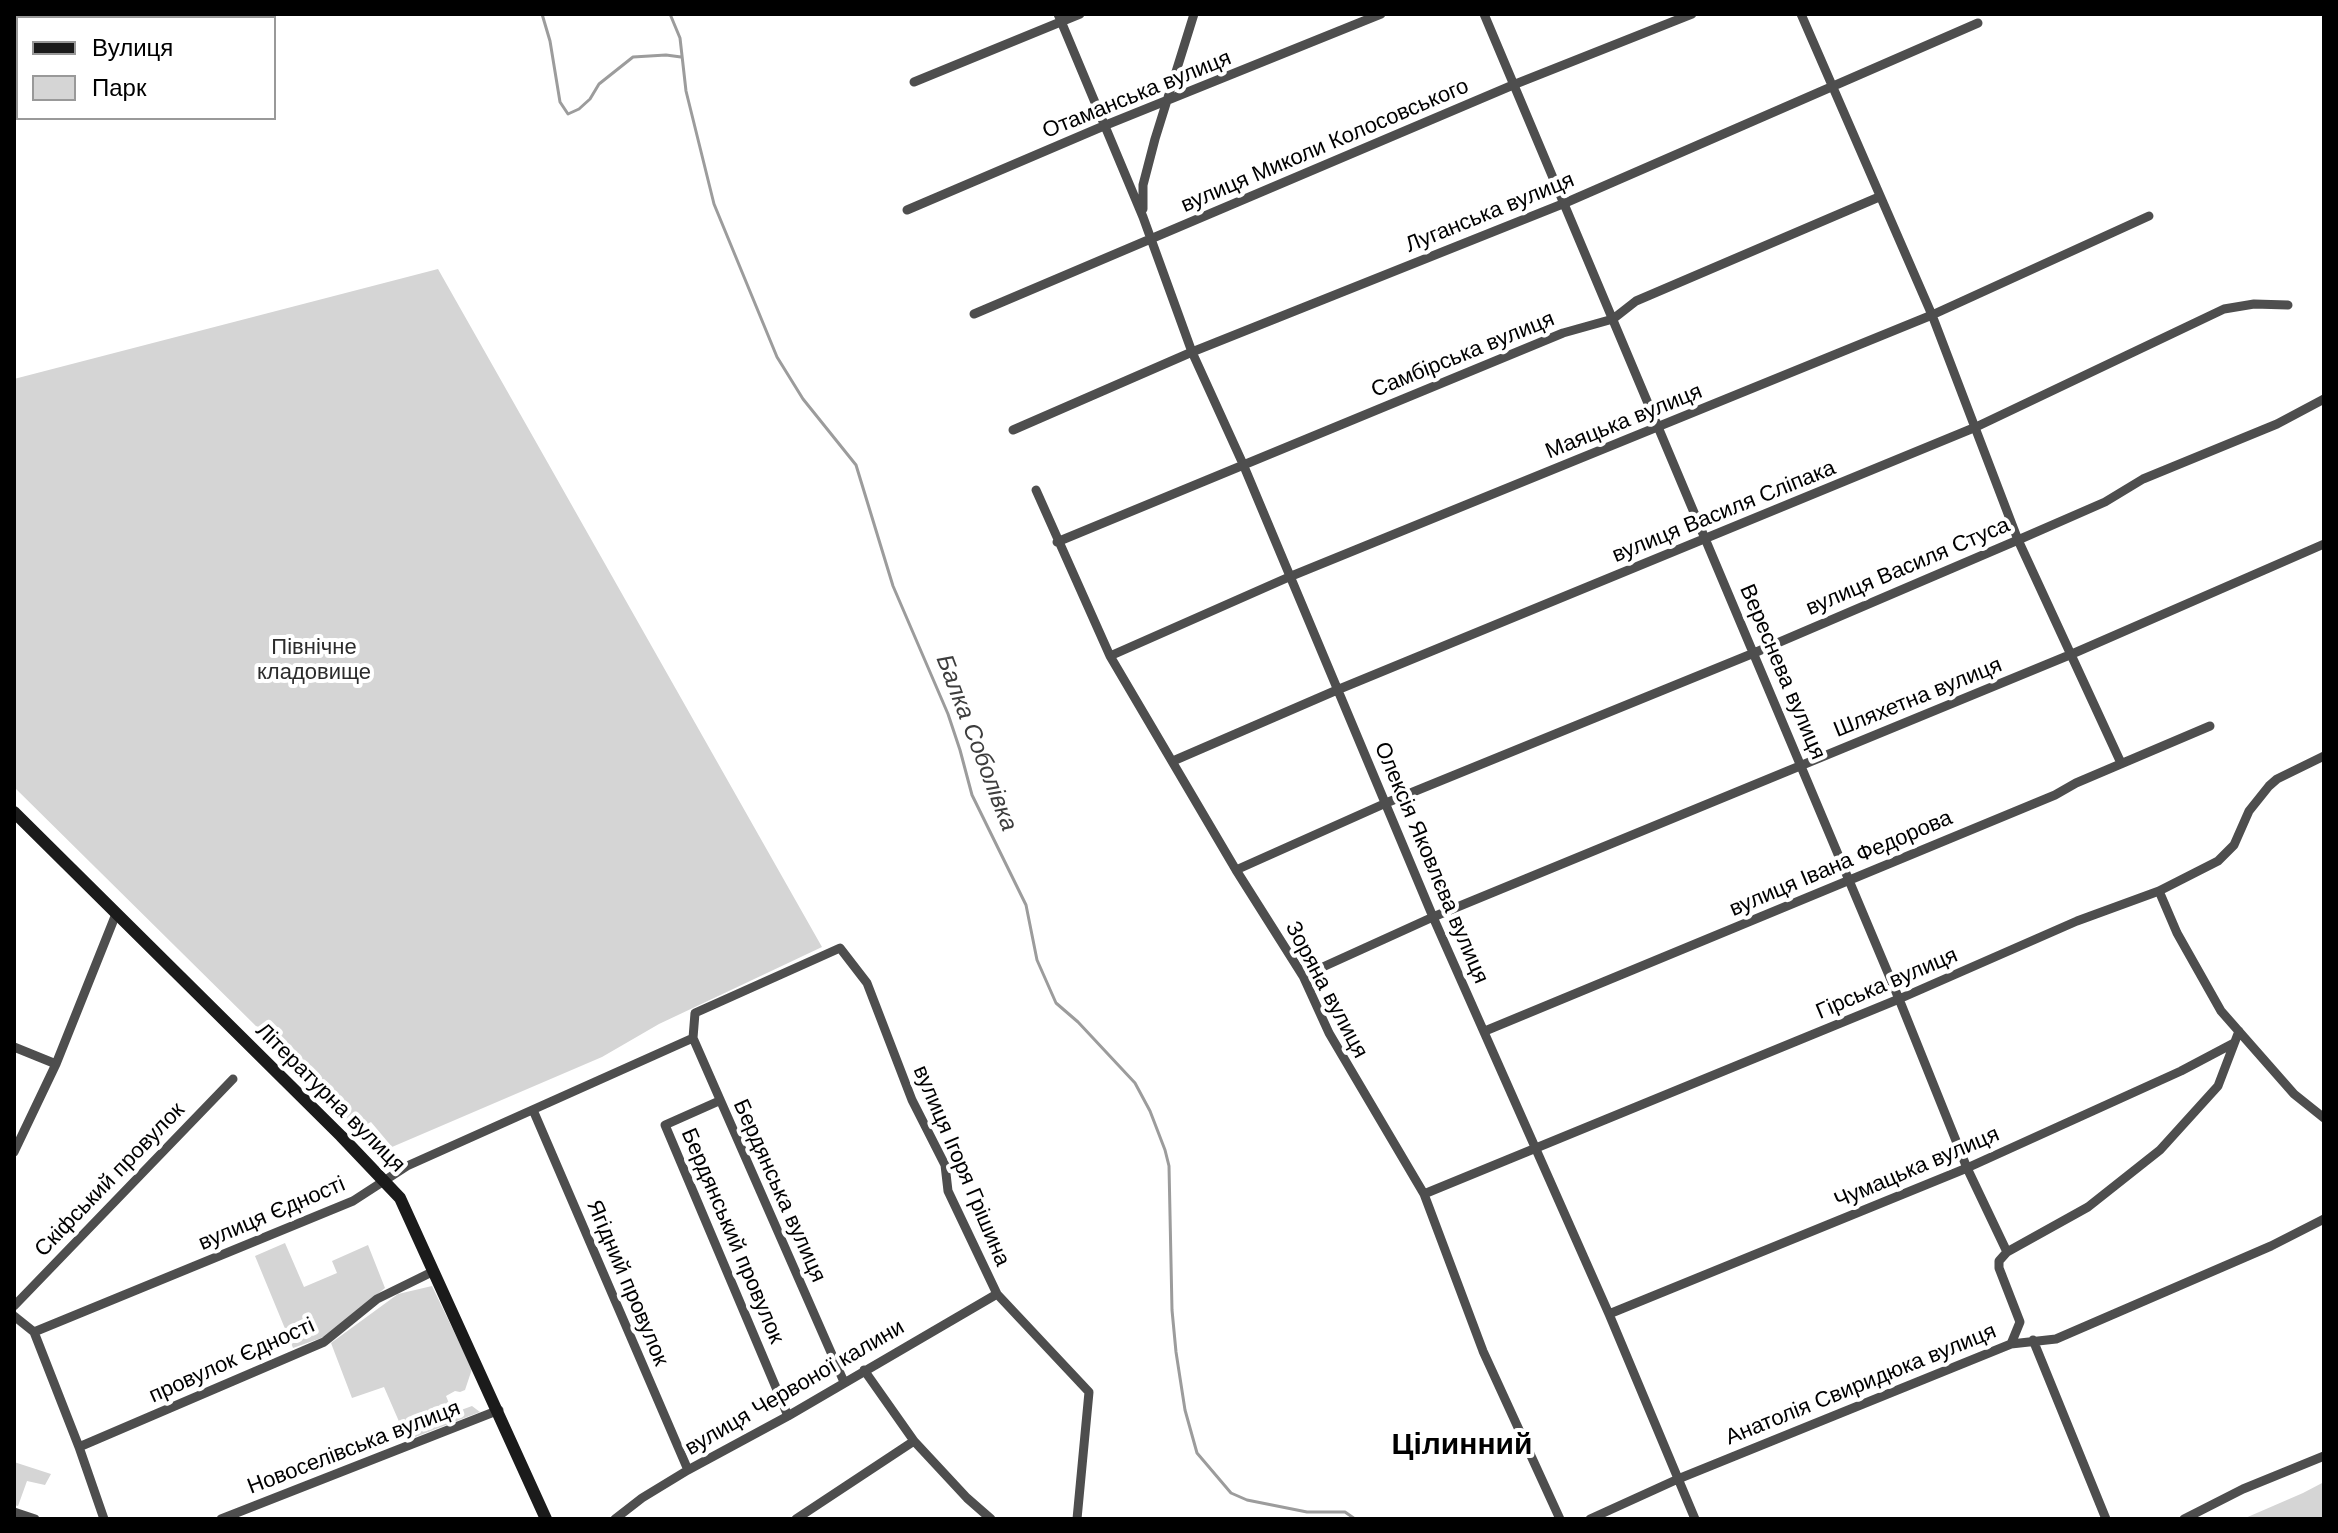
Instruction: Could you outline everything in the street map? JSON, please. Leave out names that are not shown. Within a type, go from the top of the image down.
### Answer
[{"type":"street","points":[[914,82],[1059,18],[1080,14]]},
{"type":"street","points":[[1143,217],[1143,185],[1194,14]]},
{"type":"street","name":"Отаманська вулиця","points":[[907,210],[1106,125],[1381,14]]},
{"type":"street","name":"Вереснева вулиця","points":[[1484,14],[1850,881],[1967,1168],[2007,1252],[1999,1261],[1999,1268],[2020,1322],[2011,1344]]},
{"type":"street","name":"вулиця Миколи Колосовського","points":[[974,314],[1513,85],[1692,14]]},
{"type":"street","points":[[1801,14],[1932,315],[2018,540],[2121,763]]},
{"type":"street","name":"Олексія Яковлєва вулиця","points":[[1059,18],[1143,217],[1192,352],[1243,464],[1433,917],[1609,1314],[1695,1519]]},
{"type":"street","name":"Луганська вулиця","points":[[1013,430],[1192,352],[1565,203],[1978,23]]},
{"type":"street","name":"Самбірська вулиця","points":[[1057,542],[1563,333],[1613,319],[1636,301],[1879,197]]},
{"type":"street","name":"Маяцька вулиця","points":[[1110,656],[1289,577],[1932,315],[2149,216]]},
{"type":"street","name":"вулиця Василя Сліпака","points":[[1173,761],[1337,690],[1976,427],[2224,309],[2254,304],[2288,305]]},
{"type":"street","name":"вулиця Василя Стуса","points":[[1236,870],[1386,803],[1754,653],[2018,540],[2105,502],[2143,479],[2277,424],[2324,399]]},
{"type":"street","name":"Зоряна вулиця","points":[[1036,490],[1110,656],[1236,870],[1303,976],[1341,1055],[1424,1194],[1460,1295],[1560,1519]]},
{"type":"street","name":"Шляхетна вулиця","points":[[1303,976],[1433,917],[2072,654],[2324,544]]},
{"type":"street","name":"вулиця Івана Федорова","points":[[1485,1031],[2055,795],[2076,783],[2210,726]]},
{"type":"street","name":"Гірська вулиця","points":[[1424,1194],[1899,999],[2077,921],[2159,891],[2218,861],[2234,845],[2249,811],[2269,786],[2323,757]]},
{"type":"street","name":"Літературна вулиця","points":[[14,812],[400,1198],[546,1519]]},
{"type":"street","points":[[2159,891],[2177,933],[2221,1011],[2294,1094],[2324,1118]]},
{"type":"street","points":[[14,1152],[56,1064],[116,914]]},
{"type":"street","name":"вулиця Ігоря Грішина","points":[[695,1013],[840,948],[867,983],[912,1100],[945,1165],[948,1191],[997,1294],[1089,1392],[1077,1519]]},
{"type":"street","name":"Бердянська вулиця","points":[[695,1013],[693,1038],[844,1382]]},
{"type":"street","points":[[2007,1252],[2088,1207],[2160,1150],[2218,1086],[2239,1031]]},
{"type":"street","name":"вулиця Єдності","points":[[34,1332],[353,1201],[407,1166],[693,1038]]},
{"type":"street","name":"Чумацька вулиця","points":[[1609,1314],[1967,1168],[2181,1071],[2234,1043]]},
{"type":"street","points":[[14,1047],[56,1064]]},
{"type":"street","name":"Скіфський провулок","points":[[14,1306],[233,1079]]},
{"type":"street","name":"Бердянський провулок","points":[[719,1101],[665,1125],[788,1416]]},
{"type":"street","name":"Ягідний провулок","points":[[533,1110],[688,1470]]},
{"type":"street","name":"Анатолія Свиридюка вулиця","points":[[1590,1519],[1678,1479],[2011,1344],[2056,1339],[2271,1246],[2324,1219]]},
{"type":"street","name":"провулок Єдності","points":[[79,1447],[324,1342],[377,1299],[432,1272]]},
{"type":"street","name":"вулиця Червоної калини","points":[[615,1519],[688,1470],[788,1416],[997,1294]]},
{"type":"street","points":[[14,1316],[34,1332],[104,1519]]},
{"type":"street","points":[[2033,1340],[2106,1519]]},
{"type":"street","points":[[864,1370],[914,1441],[991,1519]]},
{"type":"street","name":"Новоселівська вулиця","points":[[221,1519],[499,1410]]},
{"type":"street","points":[[796,1519],[914,1441]]},
{"type":"street","points":[[2184,1519],[2243,1489],[2324,1456]]},
{"type":"street","points":[[14,1512],[35,1519]]},
{"type":"green space","name":"Північне кладовище","points":[[438,269],[822,947],[659,1024],[602,1057],[392,1147],[371,1122],[356,1130],[267,1032],[261,1031],[14,787],[14,379]]},
{"type":"green space","points":[[285,1243],[304,1287],[337,1273],[332,1261],[368,1245],[385,1288],[324,1337],[293,1348],[255,1256]]},
{"type":"green space","points":[[432,1286],[472,1369],[465,1390],[446,1396],[453,1413],[472,1406],[480,1412],[410,1439],[404,1433],[384,1387],[352,1398],[331,1343],[398,1294]]},
{"type":"green space","points":[[14,1462],[51,1474],[45,1485],[27,1481],[18,1506],[14,1505]]},
{"type":"green space","points":[[2324,1482],[2324,1519],[2243,1519],[2303,1493]]},
{"type":"waterway","name":"Балка Соболівка","points":[[542,14],[550,41],[560,102],[568,114],[579,109],[599,84],[633,57],[681,57]]},
{"type":"waterway","name":"Балка Соболівка","points":[[670,14],[680,38],[686,91],[714,204],[777,357],[803,399],[856,465],[893,586],[948,714],[972,795],[1026,905],[1037,960],[1056,1003],[1135,1083],[1165,1150],[1169,1166],[1172,1310],[1176,1352],[1185,1410],[1197,1453],[1231,1493],[1247,1500],[1307,1512],[1345,1512],[1355,1519]]},
{"type":"district","name":"Цілинний","points":[[1462,1446]]}]
